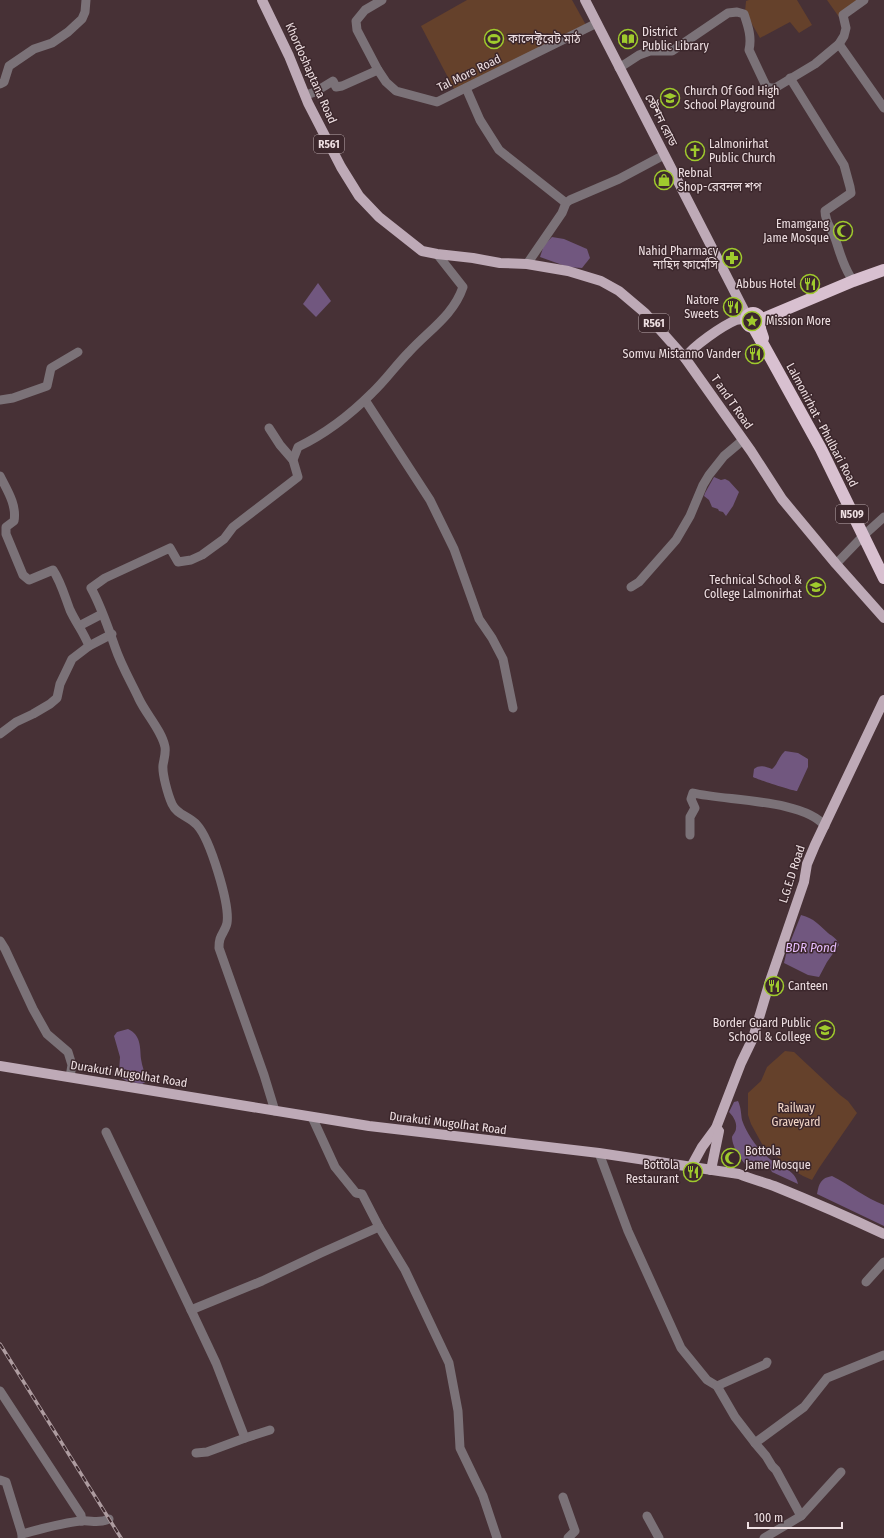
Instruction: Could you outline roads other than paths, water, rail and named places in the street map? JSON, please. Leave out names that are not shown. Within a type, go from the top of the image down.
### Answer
[{"type":"highway","points":[[752,320],[762,312],[850,276],[884,265]]},
{"type":"highway","points":[[752,320],[765,318],[845,284],[884,270]]},
{"type":"highway","name":"Lalmonirhat - Phulbari Road","points":[[752,320],[760,329],[766,345],[809,422],[884,578]]},
{"type":"main road","name":"Khordoshaptana Road","points":[[262,0],[290,56],[306,95],[341,167],[359,196],[379,217],[422,251],[437,254]]},
{"type":"main road","name":"স্টেশন রোড","points":[[585,0],[664,155],[752,320]]},
{"type":"main road","name":"R561","points":[[437,254],[500,263],[527,264]]},
{"type":"main road","name":"T and T Road","points":[[527,264],[568,271],[601,281],[619,291],[645,313],[685,358],[743,440],[782,499],[836,564],[884,618]]},
{"type":"main road","points":[[685,358],[689,352],[710,336],[737,320],[752,320]]},
{"type":"main road","name":"L.G.E.D Road","points":[[716,1128],[741,1063],[753,1038],[770,981],[804,882],[807,864],[884,700]]},
{"type":"main road","name":"Durakuti Mugolhat Road","points":[[0,1066],[369,1126],[599,1154],[740,1174],[837,1212],[884,1234]]},
{"type":"main road","points":[[692,1167],[702,1147],[716,1128],[719,1131],[711,1170]]},
{"type":"street","points":[[0,84],[4,82],[9,66],[34,49],[52,43],[68,32],[82,19],[85,12],[86,0]]},
{"type":"street","name":"Tal More Road","points":[[382,0],[365,10],[356,21],[357,30],[378,70],[386,82],[396,91],[437,102],[597,23]]},
{"type":"street","points":[[619,68],[639,55],[650,51],[672,51],[728,13],[737,12],[744,14],[748,26],[750,44],[749,50],[766,86],[775,88],[815,64],[839,44],[844,36],[846,28],[843,15],[864,0]]},
{"type":"street","points":[[839,44],[884,108]]},
{"type":"street","points":[[306,95],[315,92],[333,81],[336,86],[342,86],[378,70]]},
{"type":"street","points":[[790,78],[844,165],[851,193],[848,197],[825,211],[825,218],[838,246],[841,261],[850,276]]},
{"type":"street","points":[[466,88],[480,120],[499,150],[566,203]]},
{"type":"street","points":[[527,264],[562,213],[566,203],[619,179],[664,155]]},
{"type":"street","points":[[293,460],[298,447],[342,420],[373,393],[410,351],[441,323],[459,298],[463,286],[437,254]]},
{"type":"street","points":[[0,400],[13,398],[47,386],[51,368],[78,352]]},
{"type":"street","points":[[365,400],[430,500],[454,548],[479,619],[492,638],[503,659],[513,708]]},
{"type":"street","points":[[269,428],[280,445],[293,460],[298,477],[233,527],[224,539],[202,555],[191,560],[178,562],[170,548],[105,578],[91,588],[112,634],[115,647],[142,706],[157,729],[165,747],[163,766],[164,775],[172,804],[179,814],[197,825],[204,836],[216,869],[228,914],[226,929],[220,938],[219,948],[264,1075],[275,1111]]},
{"type":"street","points":[[631,587],[639,582],[676,540],[688,521],[703,485],[709,475],[724,456],[743,440]]},
{"type":"street","points":[[0,476],[13,504],[15,514],[14,521],[6,528],[6,534],[23,575],[29,580],[52,570],[57,576],[71,611],[89,646]]},
{"type":"street","points":[[836,564],[884,517]]},
{"type":"street","points":[[79,626],[102,614]]},
{"type":"street","points":[[0,734],[16,722],[33,714],[57,698],[60,684],[72,659],[89,646],[112,634]]},
{"type":"street","points":[[690,835],[690,817],[695,808],[691,799],[693,793],[787,807],[804,812],[820,821],[824,826]]},
{"type":"street","points":[[0,941],[33,1009],[47,1034],[68,1052],[72,1065],[70,1077]]},
{"type":"street","points":[[312,1117],[335,1167],[356,1193],[362,1194],[379,1227],[405,1270],[449,1363],[458,1411],[460,1448],[483,1496],[497,1538]]},
{"type":"street","points":[[106,1132],[216,1363],[244,1438]]},
{"type":"street","points":[[599,1154],[628,1231],[681,1348],[707,1380],[717,1386],[735,1417],[776,1470],[801,1516]]},
{"type":"street","points":[[191,1310],[262,1281],[321,1252],[379,1227]]},
{"type":"street","points":[[866,1282],[884,1262]]},
{"type":"street","points":[[755,1443],[804,1407],[827,1378],[884,1355]]},
{"type":"street","points":[[717,1386],[766,1364],[767,1362]]},
{"type":"street","points":[[0,1391],[81,1515],[82,1521]]},
{"type":"street","points":[[196,1453],[207,1452],[270,1430]]},
{"type":"street","points":[[764,1538],[801,1516],[841,1472]]},
{"type":"street","points":[[0,1480],[6,1482],[22,1536],[50,1526],[82,1521],[101,1522],[109,1519]]},
{"type":"street","points":[[563,1497],[575,1531],[568,1538]]},
{"type":"street","points":[[648,1516],[659,1538]]},
{"type":"water","points":[[552,237],[564,239],[587,249],[590,258],[582,268],[568,267],[540,257],[544,245]]},
{"type":"water","points":[[318,283],[331,301],[316,317],[303,304]]},
{"type":"water","points":[[714,477],[729,481],[739,492],[733,506],[726,516],[723,512],[712,507],[709,500],[704,496]]},
{"type":"water","points":[[785,751],[798,753],[808,759],[808,767],[797,791],[753,777],[754,769],[756,767],[763,766],[772,769]]},
{"type":"water","name":"BDR Pond","points":[[801,915],[816,922],[836,939],[839,945],[819,977],[808,975],[784,963],[787,950]]},
{"type":"water","points":[[128,1029],[138,1038],[141,1062],[147,1081],[142,1084],[127,1081],[121,1078],[119,1073],[120,1057],[114,1036],[117,1032]]},
{"type":"water","points":[[738,1101],[742,1120],[754,1142],[771,1160],[791,1172],[798,1184],[772,1172],[770,1168],[759,1166],[751,1170],[741,1159],[732,1141],[732,1137],[736,1131],[736,1124],[729,1112],[734,1102]]},
{"type":"water","points":[[832,1176],[870,1199],[884,1205],[884,1226],[817,1194],[821,1182],[825,1178]]},
{"type":"railway","points":[[0,1344],[121,1538]]},
{"type":"place","name":"কালেক্টরেট মাঠ","points":[[494,39]]},
{"type":"place","name":"District Public Library","points":[[628,39]]},
{"type":"place","name":"Church Of God High School Playground","points":[[670,98]]},
{"type":"place","name":"Lalmonirhat Public Church","points":[[695,151]]},
{"type":"place","name":"Rebnal Shop-রেবনল শপ","points":[[664,180]]},
{"type":"place","name":"Emamgang Jame Mosque","points":[[843,231]]},
{"type":"place","name":"Nahid Pharmacy নাহিদ ফার্মেসি","points":[[732,258]]},
{"type":"place","name":"Abbus Hotel","points":[[810,284]]},
{"type":"place","name":"Natore Sweets","points":[[733,307]]},
{"type":"place","name":"Mission More","points":[[752,321]]},
{"type":"place","name":"Somvu Mistanno Vander","points":[[755,354]]},
{"type":"place","name":"Technical School & College Lalmonirhat","points":[[816,587]]},
{"type":"place","name":"Canteen","points":[[774,986]]},
{"type":"place","name":"Border Guard Public School & College","points":[[825,1030]]},
{"type":"place","name":"Bottola Jame Mosque","points":[[731,1158]]},
{"type":"place","name":"Bottola Restaurant","points":[[693,1172]]},
{"type":"park label","name":"Railway Graveyard","points":[[796,1115]]}]
